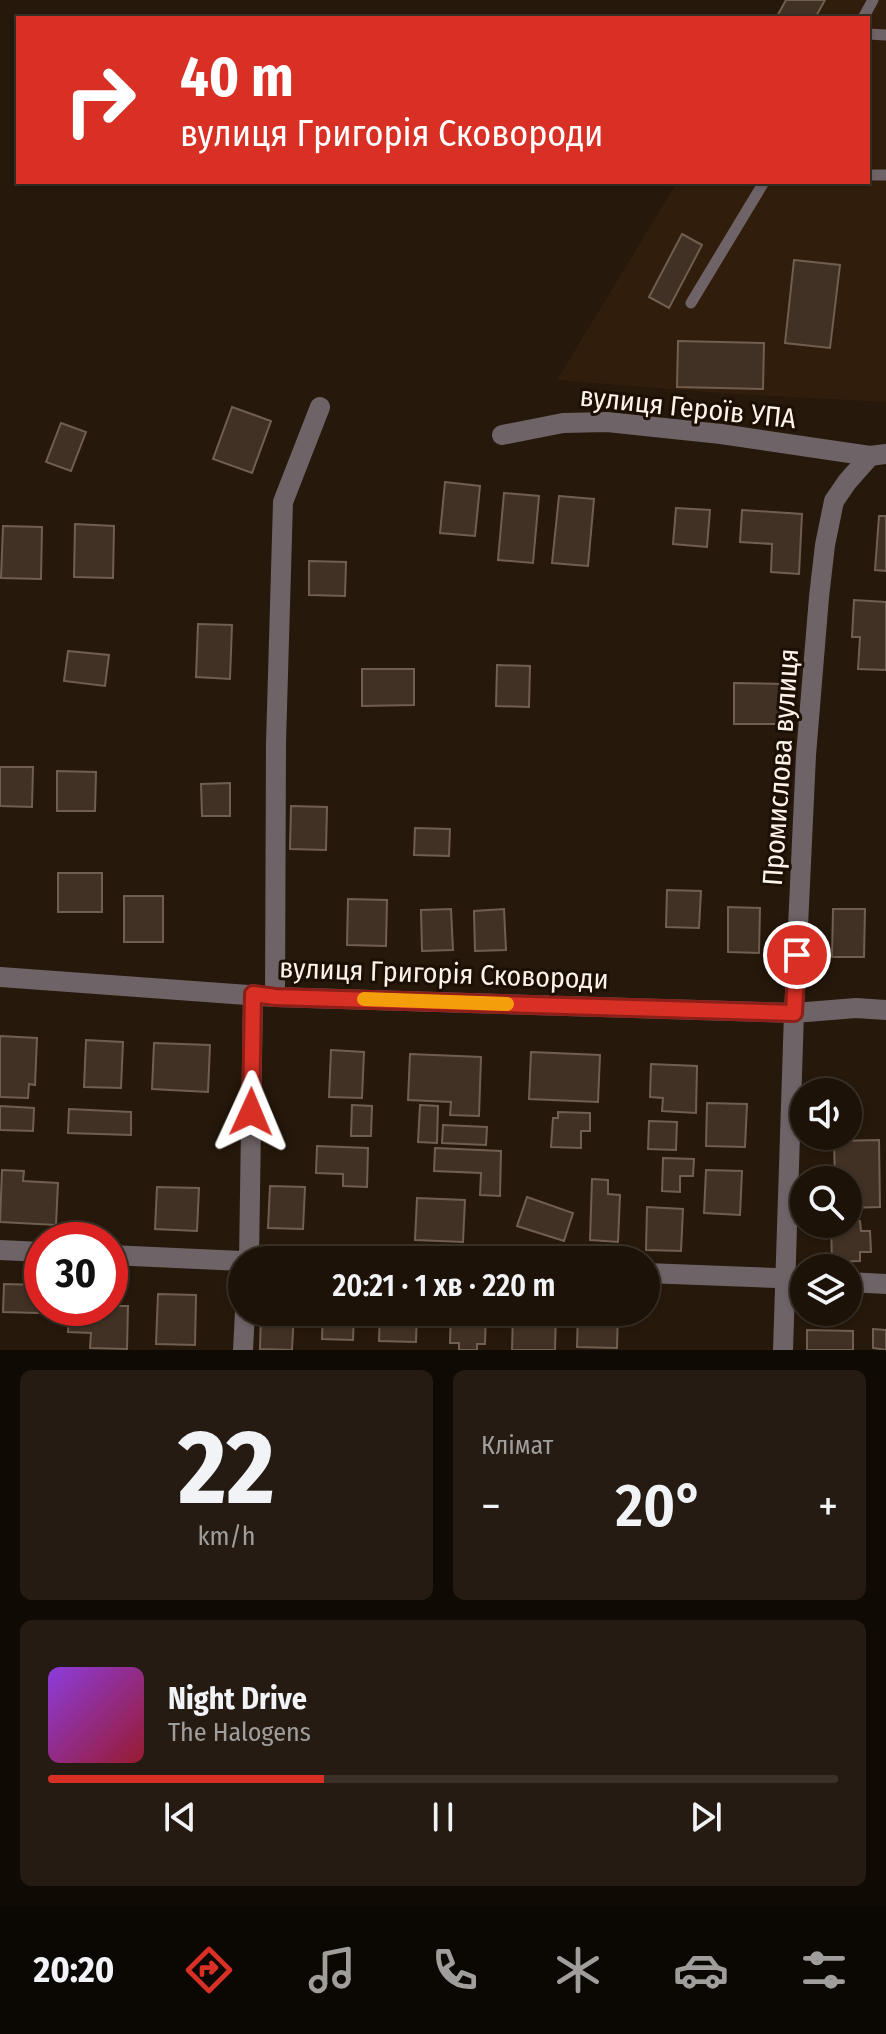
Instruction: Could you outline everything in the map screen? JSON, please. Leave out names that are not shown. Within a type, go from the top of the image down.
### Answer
[{"type":"street","points":[[275,997],[276,743],[283,502],[320,407]]},
{"type":"street","name":"вулиця Героїв УПА","points":[[502,435],[563,423],[607,422],[878,455]]},
{"type":"street","name":"Промислова вулиця","points":[[795,1254],[794,1013],[806,755],[819,597],[834,501],[847,482],[878,455]]},
{"type":"street","name":"вулиця Григорія Сковороди","points":[[0,977],[275,997],[794,1013],[856,1008],[886,1010]]},
{"type":"street","points":[[249,1246],[253,994]]},
{"type":"street","points":[[0,1250],[24,1251]]},
{"type":"street","points":[[128,1256],[228,1260]]},
{"type":"street","points":[[660,1273],[790,1278]]},
{"type":"street","points":[[862,1283],[886,1284]]},
{"type":"street","name":"Промислова вулиця","points":[[783,1350],[790,1308]]},
{"type":"street","points":[[243,1350],[244,1326]]},
{"type":"lane","points":[[691,303],[763,184]]},
{"type":"shaded area","points":[[786,0],[886,0],[886,402],[557,380],[676,184],[870,184],[870,16],[777,16]]},
{"type":"building","points":[[786,0],[825,0],[816,16],[777,16]]},
{"type":"building","points":[[682,234],[702,245],[669,308],[649,297]]},
{"type":"building","points":[[794,260],[840,265],[830,348],[785,343]]},
{"type":"building","points":[[678,341],[764,343],[763,389],[677,387]]},
{"type":"building","points":[[232,407],[271,421],[252,473],[213,459]]},
{"type":"building","points":[[61,423],[86,432],[71,471],[46,462]]},
{"type":"building","points":[[445,482],[480,486],[475,536],[440,533]]},
{"type":"building","points":[[504,493],[539,496],[533,563],[498,560]]},
{"type":"building","points":[[559,496],[594,499],[588,566],[552,563]]},
{"type":"building","points":[[676,508],[710,510],[707,547],[673,544]]},
{"type":"building","points":[[742,510],[802,514],[799,574],[771,572],[772,544],[740,542]]},
{"type":"building","points":[[879,516],[886,516],[886,571],[875,570]]},
{"type":"building","points":[[75,524],[114,526],[113,578],[74,577]]},
{"type":"building","points":[[3,526],[42,527],[41,579],[1,578]]},
{"type":"building","points":[[309,561],[346,562],[345,596],[309,595]]},
{"type":"building","points":[[854,600],[886,602],[886,670],[858,669],[860,637],[852,637]]},
{"type":"building","points":[[198,624],[232,625],[230,679],[196,677]]},
{"type":"building","points":[[68,651],[109,655],[105,686],[64,681]]},
{"type":"building","points":[[497,665],[530,666],[529,707],[496,706]]},
{"type":"building","points":[[362,669],[414,669],[414,705],[362,706]]},
{"type":"building","points":[[734,683],[784,684],[784,724],[734,724]]},
{"type":"building","points":[[0,767],[33,767],[32,807],[0,806]]},
{"type":"building","points":[[57,771],[96,772],[95,811],[57,811]]},
{"type":"building","points":[[230,783],[230,816],[202,816],[201,784]]},
{"type":"building","points":[[291,806],[327,807],[326,850],[290,849]]},
{"type":"building","points":[[415,828],[450,829],[449,856],[414,855]]},
{"type":"building","points":[[58,873],[102,873],[102,912],[58,912]]},
{"type":"building","points":[[667,890],[701,891],[699,928],[666,927]]},
{"type":"building","points":[[124,896],[163,896],[163,942],[124,942]]},
{"type":"building","points":[[348,899],[387,900],[386,946],[347,945]]},
{"type":"building","points":[[728,907],[760,908],[759,953],[728,952]]},
{"type":"building","points":[[451,909],[453,950],[422,951],[421,910]]},
{"type":"building","points":[[504,909],[506,950],[475,951],[474,911]]},
{"type":"building","points":[[833,909],[865,909],[864,957],[832,957]]},
{"type":"building","points":[[0,1036],[37,1038],[35,1085],[29,1084],[28,1098],[0,1097]]},
{"type":"building","points":[[86,1040],[123,1042],[121,1088],[84,1087]]},
{"type":"building","points":[[154,1043],[210,1045],[208,1092],[152,1089]]},
{"type":"building","points":[[331,1050],[364,1052],[362,1098],[329,1097]]},
{"type":"building","points":[[531,1052],[600,1055],[598,1102],[529,1099]]},
{"type":"building","points":[[410,1054],[481,1057],[479,1116],[450,1115],[451,1102],[408,1100]]},
{"type":"building","points":[[651,1064],[697,1066],[696,1113],[662,1111],[663,1098],[650,1097]]},
{"type":"building","points":[[707,1103],[747,1104],[745,1147],[706,1146]]},
{"type":"building","points":[[352,1105],[372,1106],[371,1136],[351,1136]]},
{"type":"building","points":[[420,1105],[438,1106],[437,1143],[418,1142]]},
{"type":"building","points":[[0,1106],[34,1108],[33,1131],[0,1130]]},
{"type":"building","points":[[69,1109],[131,1112],[131,1135],[68,1133]]},
{"type":"building","points":[[558,1112],[590,1113],[590,1131],[581,1131],[581,1148],[551,1147],[553,1118],[558,1118]]},
{"type":"building","points":[[649,1121],[677,1122],[676,1150],[648,1149]]},
{"type":"building","points":[[443,1125],[487,1127],[486,1145],[442,1143]]},
{"type":"building","points":[[862,1140],[879,1140],[880,1207],[862,1208],[862,1166],[835,1166],[834,1150],[862,1150]]},
{"type":"building","points":[[317,1146],[368,1148],[367,1187],[343,1186],[343,1174],[316,1173]]},
{"type":"building","points":[[435,1148],[501,1151],[500,1196],[480,1195],[481,1173],[434,1171]]},
{"type":"building","points":[[663,1158],[694,1159],[693,1176],[680,1176],[680,1192],[662,1191]]},
{"type":"building","points":[[2,1170],[24,1171],[23,1181],[58,1183],[56,1222],[0,1222]]},
{"type":"building","points":[[706,1170],[742,1171],[740,1215],[704,1213]]},
{"type":"building","points":[[592,1179],[608,1180],[608,1194],[620,1195],[618,1242],[590,1240]]},
{"type":"building","points":[[270,1186],[305,1187],[303,1229],[268,1228]]},
{"type":"building","points":[[157,1187],[199,1188],[197,1231],[155,1229]]},
{"type":"building","points":[[527,1197],[573,1213],[564,1241],[517,1226]]},
{"type":"building","points":[[417,1198],[465,1200],[463,1242],[415,1240]]},
{"type":"building","points":[[647,1207],[683,1209],[681,1251],[646,1246]]},
{"type":"building","points":[[862,1231],[870,1231],[871,1252],[832,1254],[831,1238],[862,1238]]},
{"type":"building","points":[[4,1284],[24,1285],[24,1313],[3,1312]]},
{"type":"building","points":[[158,1294],[196,1295],[195,1345],[156,1344]]},
{"type":"building","points":[[68,1326],[128,1326],[127,1349],[90,1348],[91,1333],[68,1332]]},
{"type":"building","points":[[261,1326],[293,1326],[292,1350],[260,1349]]},
{"type":"building","points":[[322,1326],[354,1326],[353,1340],[322,1339]]},
{"type":"building","points":[[380,1326],[417,1326],[416,1342],[379,1341]]},
{"type":"building","points":[[451,1326],[486,1326],[485,1344],[477,1344],[477,1350],[459,1350],[459,1343],[450,1343]]},
{"type":"building","points":[[513,1326],[556,1326],[555,1350],[512,1350]]},
{"type":"building","points":[[578,1326],[618,1326],[617,1348],[577,1347]]},
{"type":"building","points":[[873,1329],[886,1330],[886,1350],[873,1348]]},
{"type":"building","points":[[807,1330],[853,1331],[853,1350],[807,1350]]},
{"type":"slow traffic","points":[[364,999],[507,1004]]},
{"type":"route","points":[[251,1112],[253,994],[794,1013],[797,955]]}]
